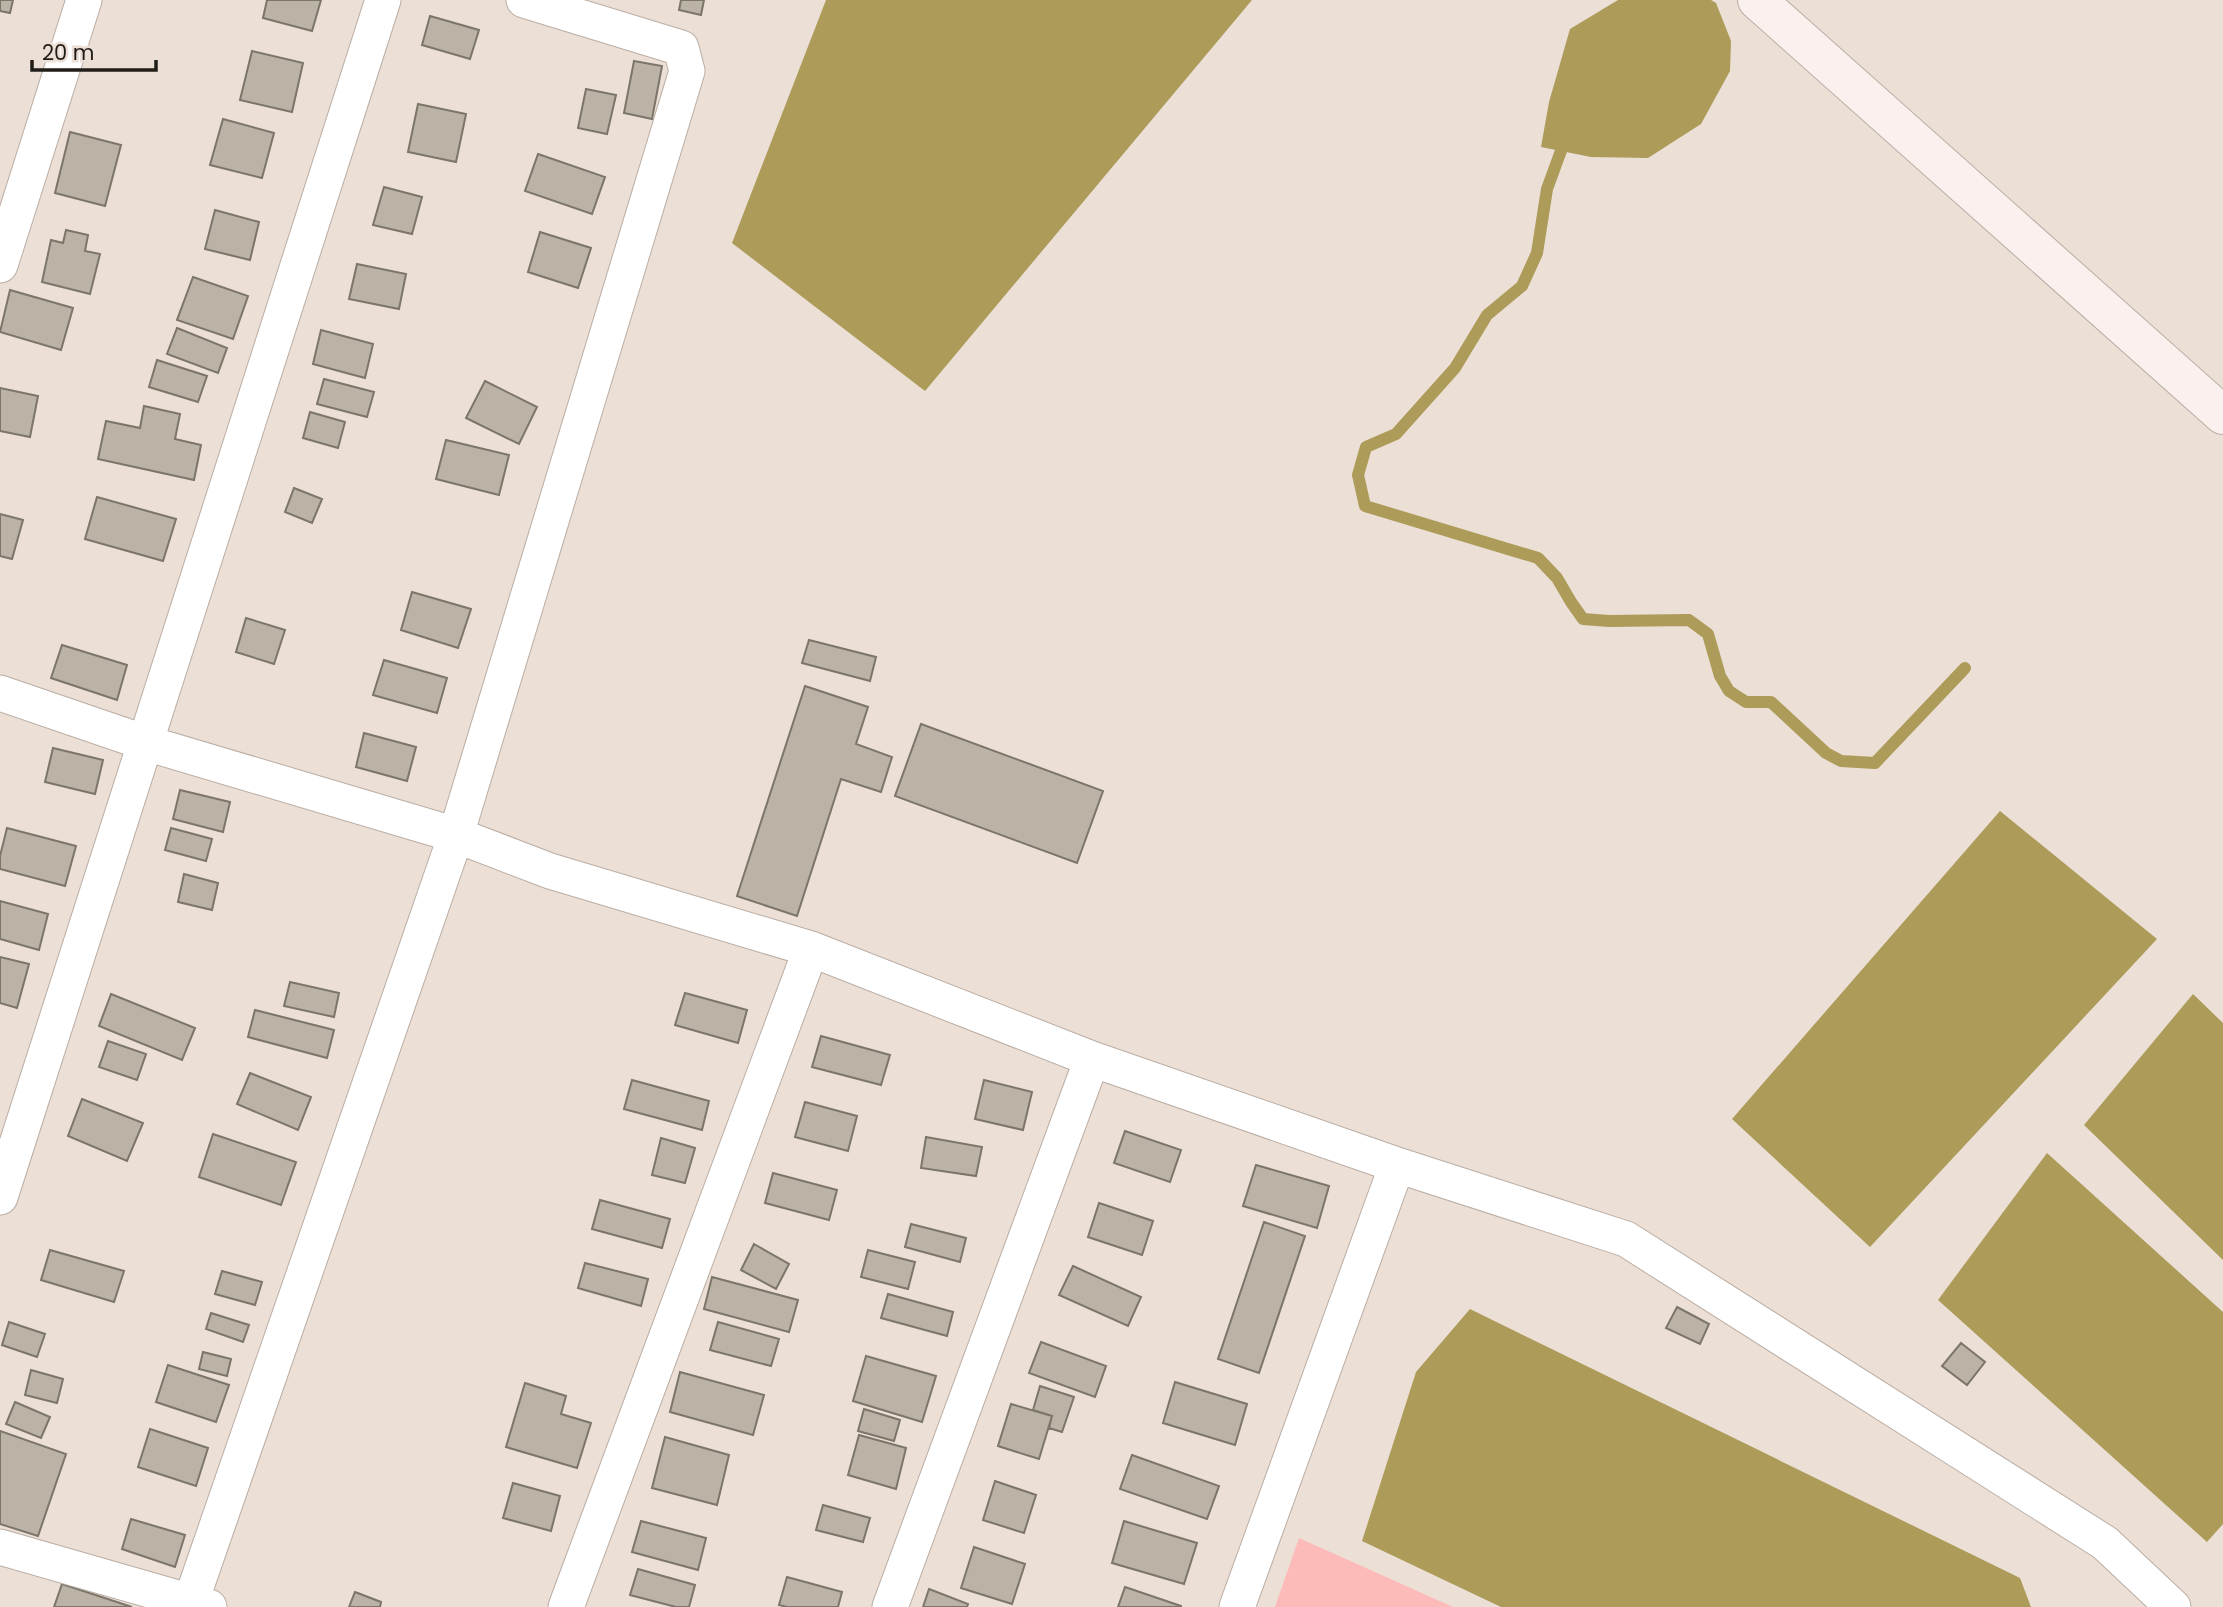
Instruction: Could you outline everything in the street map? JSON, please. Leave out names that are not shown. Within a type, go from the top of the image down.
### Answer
[{"type":"main road","points":[[1757,0],[2223,415]]},
{"type":"street","points":[[0,265],[84,0]]},
{"type":"street","points":[[0,1196],[383,0]]},
{"type":"street","points":[[0,1547],[196,1605],[456,835],[687,71],[681,48],[524,0]]},
{"type":"street","points":[[0,693],[146,743],[456,835],[551,871],[811,949],[1091,1059],[1396,1165],[1626,1239],[2105,1543],[2173,1607]]},
{"type":"street","points":[[566,1607],[811,949]]},
{"type":"street","points":[[890,1607],[1091,1059]]},
{"type":"street","points":[[1237,1607],[1396,1165]]},
{"type":"shaded area","points":[[826,0],[1252,0],[925,391],[732,243]]},
{"type":"shaded area","points":[[1618,0],[1711,0],[1716,3],[1731,41],[1730,71],[1701,124],[1648,158],[1591,157],[1541,147],[1549,102],[1570,29]]},
{"type":"shaded area","points":[[2000,811],[2157,939],[1870,1247],[1732,1119]]},
{"type":"shaded area","points":[[2193,994],[2223,1023],[2223,1260],[2084,1125]]},
{"type":"shaded area","points":[[2047,1153],[2223,1312],[2223,1524],[2207,1542],[1938,1300]]},
{"type":"shaded area","points":[[1470,1309],[2020,1578],[2031,1607],[1501,1607],[1362,1541],[1416,1372]]},
{"type":"shaded area","points":[[1299,1538],[1453,1607],[1275,1607]]},
{"type":"building","points":[[0,0],[13,0],[10,13],[0,11]]},
{"type":"building","points":[[267,0],[321,0],[312,31],[263,18]]},
{"type":"building","points":[[681,0],[704,0],[701,15],[679,10]]},
{"type":"building","points":[[430,16],[479,30],[470,59],[422,45]]},
{"type":"building","points":[[252,51],[303,63],[292,112],[240,100]]},
{"type":"building","points":[[634,61],[662,66],[652,119],[624,113]]},
{"type":"building","points":[[586,89],[616,95],[607,134],[578,128]]},
{"type":"building","points":[[418,104],[466,114],[456,162],[408,152]]},
{"type":"building","points":[[223,119],[274,133],[262,178],[210,165]]},
{"type":"building","points":[[70,132],[121,145],[105,206],[55,193]]},
{"type":"building","points":[[538,154],[605,177],[592,214],[525,191]]},
{"type":"building","points":[[384,187],[422,197],[412,234],[373,225]]},
{"type":"building","points":[[215,210],[259,222],[250,260],[205,249]]},
{"type":"building","points":[[66,230],[88,235],[85,251],[100,254],[90,294],[42,282],[51,240],[63,243]]},
{"type":"building","points":[[540,232],[591,248],[578,288],[528,272]]},
{"type":"building","points":[[357,264],[406,274],[399,309],[349,299]]},
{"type":"building","points":[[193,277],[248,296],[233,339],[177,320]]},
{"type":"building","points":[[10,290],[73,308],[61,350],[0,332]]},
{"type":"building","points":[[177,328],[227,348],[218,373],[167,354]]},
{"type":"building","points":[[321,330],[373,344],[365,378],[313,364]]},
{"type":"building","points":[[157,360],[207,376],[198,402],[149,387]]},
{"type":"building","points":[[324,379],[374,392],[367,417],[317,404]]},
{"type":"building","points":[[485,381],[537,407],[519,444],[466,418]]},
{"type":"building","points":[[0,388],[38,396],[30,437],[0,431]]},
{"type":"building","points":[[144,406],[180,414],[175,439],[201,445],[194,480],[98,459],[106,421],[140,428]]},
{"type":"building","points":[[310,412],[345,422],[338,448],[303,438]]},
{"type":"building","points":[[446,440],[509,455],[499,495],[436,479]]},
{"type":"building","points":[[294,488],[322,499],[312,523],[285,512]]},
{"type":"building","points":[[97,497],[176,519],[163,561],[85,539]]},
{"type":"building","points":[[0,514],[23,520],[12,559],[0,556]]},
{"type":"building","points":[[412,592],[471,609],[458,648],[401,630]]},
{"type":"building","points":[[246,618],[285,630],[274,664],[236,652]]},
{"type":"building","points":[[809,640],[876,657],[870,681],[802,663]]},
{"type":"building","points":[[62,645],[127,665],[117,700],[51,678]]},
{"type":"building","points":[[384,660],[447,678],[437,713],[373,695]]},
{"type":"building","points":[[805,686],[868,707],[856,744],[892,757],[881,792],[841,779],[797,916],[737,896]]},
{"type":"building","points":[[921,724],[1103,791],[1077,863],[895,796]]},
{"type":"building","points":[[364,733],[416,747],[407,781],[356,767]]},
{"type":"building","points":[[53,748],[103,760],[95,794],[45,782]]},
{"type":"building","points":[[180,790],[230,802],[223,832],[173,819]]},
{"type":"building","points":[[7,828],[76,846],[65,886],[0,869],[0,856]]},
{"type":"building","points":[[171,828],[212,839],[206,861],[165,850]]},
{"type":"building","points":[[184,874],[218,883],[212,910],[178,902]]},
{"type":"building","points":[[0,901],[48,914],[39,950],[0,939]]},
{"type":"building","points":[[0,957],[29,964],[17,1008],[0,1003]]},
{"type":"building","points":[[290,982],[339,993],[334,1017],[284,1006]]},
{"type":"building","points":[[685,993],[747,1010],[738,1043],[675,1025]]},
{"type":"building","points":[[111,994],[195,1028],[182,1060],[99,1026]]},
{"type":"building","points":[[255,1010],[334,1030],[327,1058],[248,1037]]},
{"type":"building","points":[[821,1036],[890,1055],[881,1085],[812,1067]]},
{"type":"building","points":[[108,1041],[146,1054],[137,1080],[99,1067]]},
{"type":"building","points":[[250,1073],[311,1097],[298,1130],[237,1104]]},
{"type":"building","points":[[632,1080],[709,1101],[702,1130],[624,1109]]},
{"type":"building","points":[[984,1080],[1032,1092],[1023,1130],[975,1119]]},
{"type":"building","points":[[82,1099],[143,1123],[127,1161],[68,1136]]},
{"type":"building","points":[[805,1102],[857,1116],[848,1151],[795,1137]]},
{"type":"building","points":[[1125,1131],[1181,1150],[1170,1182],[1114,1163]]},
{"type":"building","points":[[213,1134],[296,1162],[281,1205],[199,1177]]},
{"type":"building","points":[[926,1137],[982,1147],[976,1176],[921,1168]]},
{"type":"building","points":[[661,1138],[695,1148],[685,1183],[652,1175]]},
{"type":"building","points":[[1256,1165],[1329,1186],[1317,1228],[1243,1206]]},
{"type":"building","points":[[773,1173],[837,1190],[829,1220],[765,1203]]},
{"type":"building","points":[[600,1200],[670,1219],[662,1248],[592,1229]]},
{"type":"building","points":[[1099,1203],[1153,1221],[1142,1255],[1088,1237]]},
{"type":"building","points":[[1264,1222],[1305,1236],[1259,1373],[1218,1359]]},
{"type":"building","points":[[911,1224],[966,1238],[960,1262],[905,1247]]},
{"type":"building","points":[[754,1244],[789,1264],[776,1289],[741,1270]]},
{"type":"building","points":[[50,1250],[124,1271],[114,1302],[41,1280]]},
{"type":"building","points":[[868,1250],[915,1262],[908,1289],[861,1277]]},
{"type":"building","points":[[585,1263],[648,1279],[641,1306],[578,1288]]},
{"type":"building","points":[[1073,1266],[1141,1297],[1128,1326],[1059,1295]]},
{"type":"building","points":[[222,1271],[262,1282],[255,1305],[215,1294]]},
{"type":"building","points":[[712,1277],[798,1300],[789,1332],[704,1309]]},
{"type":"building","points":[[888,1294],[953,1312],[947,1336],[881,1318]]},
{"type":"building","points":[[1677,1307],[1709,1324],[1700,1344],[1666,1328]]},
{"type":"building","points":[[211,1313],[249,1325],[243,1342],[206,1329]]},
{"type":"building","points":[[9,1322],[45,1334],[37,1357],[2,1345]]},
{"type":"building","points":[[718,1322],[779,1339],[771,1366],[710,1350]]},
{"type":"building","points":[[1041,1342],[1106,1366],[1095,1397],[1029,1373]]},
{"type":"building","points":[[1961,1343],[1985,1362],[1967,1385],[1942,1366]]},
{"type":"building","points":[[203,1352],[231,1359],[227,1376],[199,1369]]},
{"type":"building","points":[[866,1356],[936,1376],[922,1422],[853,1401]]},
{"type":"building","points":[[168,1365],[229,1385],[216,1422],[156,1402]]},
{"type":"building","points":[[31,1370],[63,1379],[57,1403],[25,1395]]},
{"type":"building","points":[[680,1372],[764,1395],[753,1435],[670,1412]]},
{"type":"building","points":[[1175,1382],[1247,1404],[1235,1445],[1163,1423]]},
{"type":"building","points":[[525,1383],[566,1396],[561,1414],[591,1423],[577,1468],[506,1447]]},
{"type":"building","points":[[1040,1386],[1074,1397],[1062,1432],[1049,1428],[1052,1416],[1033,1410]]},
{"type":"building","points":[[15,1402],[50,1417],[41,1438],[6,1424]]},
{"type":"building","points":[[1011,1404],[1052,1416],[1039,1459],[998,1446]]},
{"type":"building","points":[[864,1409],[900,1420],[894,1441],[858,1431]]},
{"type":"building","points":[[150,1429],[208,1448],[196,1486],[138,1467]]},
{"type":"building","points":[[0,1431],[66,1454],[38,1536],[0,1524]]},
{"type":"building","points":[[859,1435],[906,1448],[896,1489],[848,1475]]},
{"type":"building","points":[[665,1437],[729,1455],[717,1505],[652,1488]]},
{"type":"building","points":[[1132,1455],[1219,1486],[1207,1519],[1120,1489]]},
{"type":"building","points":[[995,1481],[1036,1495],[1024,1533],[983,1520]]},
{"type":"building","points":[[513,1483],[560,1496],[551,1531],[503,1518]]},
{"type":"building","points":[[823,1505],[870,1518],[863,1542],[816,1530]]},
{"type":"building","points":[[131,1519],[185,1535],[175,1567],[122,1549]]},
{"type":"building","points":[[641,1521],[706,1538],[698,1570],[632,1552]]},
{"type":"building","points":[[1124,1521],[1197,1543],[1184,1584],[1112,1563]]},
{"type":"building","points":[[974,1547],[1025,1564],[1012,1604],[961,1588]]},
{"type":"building","points":[[638,1569],[695,1585],[689,1607],[676,1607],[630,1595]]},
{"type":"building","points":[[787,1577],[842,1592],[838,1607],[779,1605]]},
{"type":"building","points":[[62,1584],[132,1607],[54,1607]]},
{"type":"building","points":[[1125,1587],[1181,1606],[1181,1607],[1118,1607]]},
{"type":"building","points":[[929,1589],[968,1604],[967,1607],[923,1607]]},
{"type":"building","points":[[355,1592],[381,1602],[380,1607],[349,1607]]},
{"type":"waterway","points":[[1566,137],[1547,189],[1537,253],[1522,286],[1487,315],[1455,368],[1396,434],[1366,447],[1358,475],[1365,506],[1538,558],[1557,578],[1583,619],[1689,620],[1708,634],[1720,676],[1729,691],[1746,702],[1771,702],[1826,753],[1841,761],[1875,763],[1965,668]]}]
